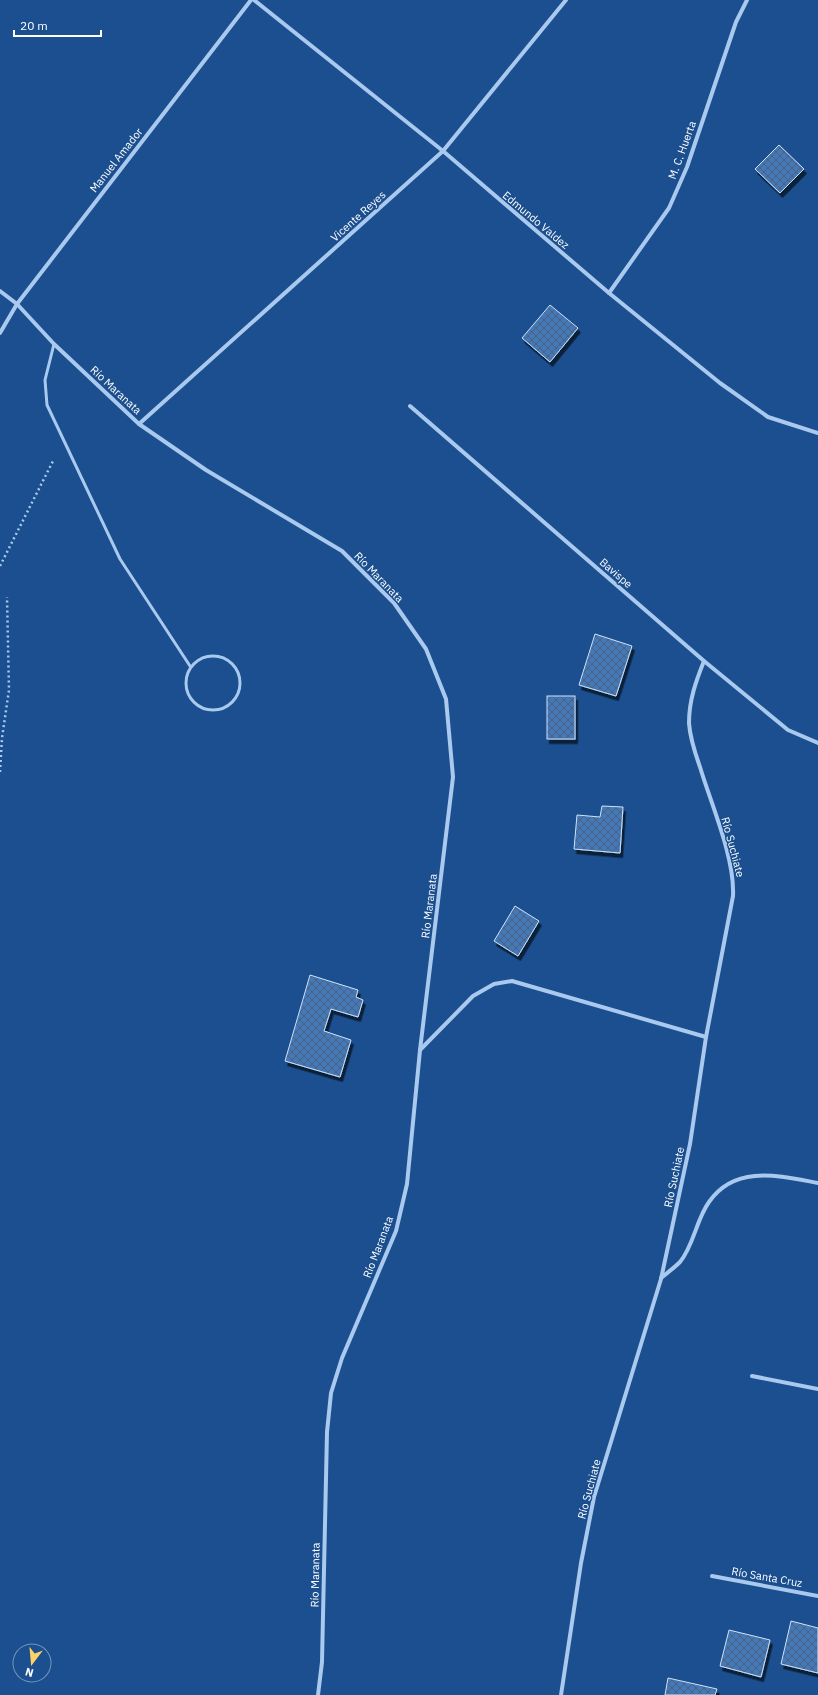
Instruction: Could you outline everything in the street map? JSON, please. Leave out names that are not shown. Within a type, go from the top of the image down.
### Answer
[{"type":"street","name":"Manuel Amador","points":[[0,333],[16,304],[251,0]]},
{"type":"street","name":"Edmundo Valdez","points":[[254,0],[443,151],[609,293],[720,383],[768,417],[818,433]]},
{"type":"street","name":"Vicente Reyes","points":[[139,424],[443,151],[566,0]]},
{"type":"street","name":"M. C. Huerta","points":[[609,293],[669,208],[687,167],[736,22],[747,0]]},
{"type":"street","points":[[0,291],[16,304]]},
{"type":"street","name":"Río Maranata","points":[[16,304],[54,344],[139,424],[206,470],[342,551],[394,603],[426,649],[446,700],[452,778],[420,1050],[407,1184],[396,1231],[342,1358],[330,1393],[327,1432],[322,1662],[318,1695]]},
{"type":"street","name":"Bavispe","points":[[410,406],[704,661],[788,730],[818,744]]},
{"type":"street","name":"Río Suchiate","points":[[561,1695],[581,1562],[594,1497],[661,1279],[690,1144],[706,1036],[733,896],[734,880],[694,747],[689,723],[693,690],[704,661]]},
{"type":"street","points":[[420,1050],[474,996],[494,984],[512,981],[706,1036]]},
{"type":"street","points":[[661,1279],[680,1262],[687,1250],[708,1202],[723,1187],[742,1177],[772,1175],[818,1183]]},
{"type":"street","points":[[752,1376],[818,1389]]},
{"type":"street","name":"Río Santa Cruz","points":[[712,1576],[818,1596]]},
{"type":"lane","points":[[54,344],[45,380],[47,405],[120,559],[190,666]]},
{"type":"lane","points":[[206,656],[213,656],[226,658],[240,673],[240,692],[228,708],[209,712],[192,703],[184,685],[190,666],[206,656]]},
{"type":"path","points":[[0,566],[64,439]]},
{"type":"path","points":[[0,772],[2,738],[9,690],[7,597]]},
{"type":"building","points":[[779,145],[804,169],[780,193],[755,169]]},
{"type":"building","points":[[550,305],[578,328],[550,362],[522,338]]},
{"type":"building","points":[[595,634],[632,646],[616,696],[579,685]]},
{"type":"building","points":[[547,696],[575,696],[575,739],[547,739]]},
{"type":"building","points":[[602,806],[623,807],[620,853],[574,849],[577,815],[600,817]]},
{"type":"building","points":[[515,906],[539,921],[518,956],[494,941]]},
{"type":"building","points":[[310,975],[358,990],[356,997],[363,1000],[358,1017],[331,1009],[324,1031],[351,1040],[340,1077],[285,1061]]},
{"type":"building","points":[[791,1621],[818,1628],[818,1673],[781,1664]]},
{"type":"building","points":[[729,1630],[770,1640],[761,1677],[720,1666]]},
{"type":"building","points":[[668,1678],[717,1689],[715,1695],[665,1695]]}]
